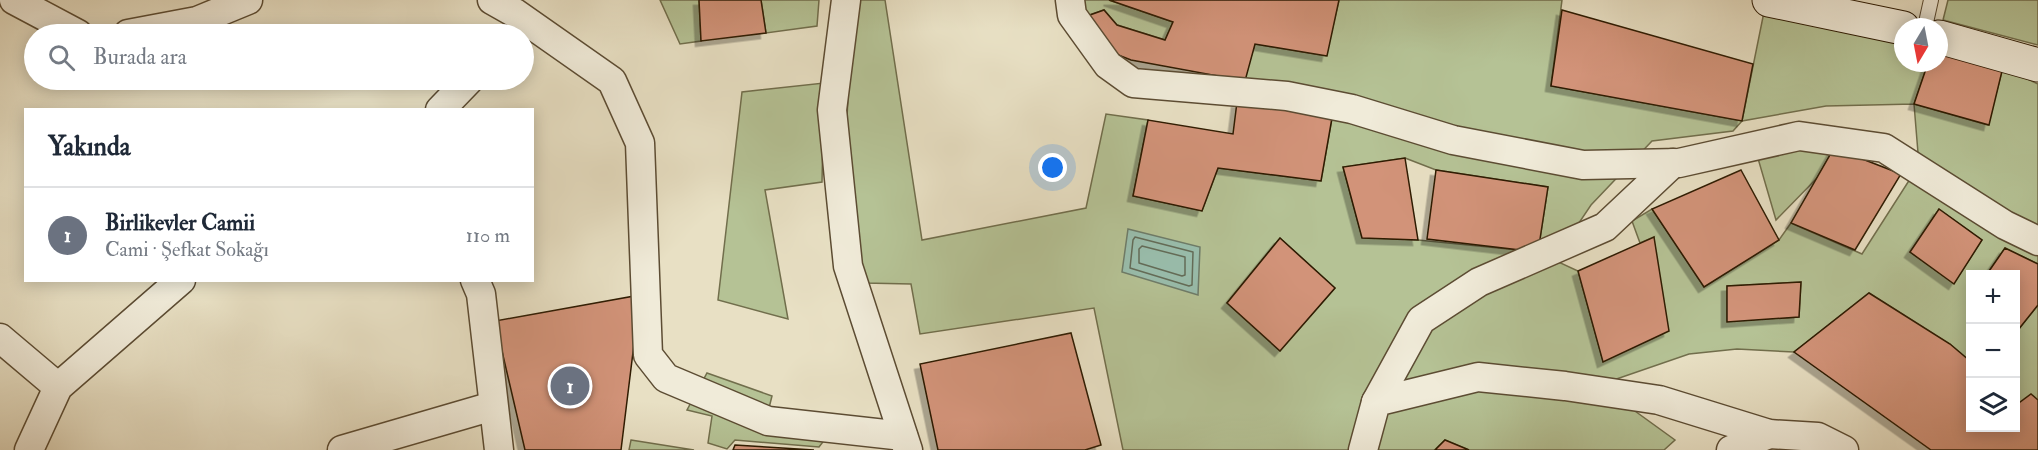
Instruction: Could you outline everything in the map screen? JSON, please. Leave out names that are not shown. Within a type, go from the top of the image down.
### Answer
[{"type":"main road","points":[[1769,0],[1894,26]]},
{"type":"main road","points":[[1948,40],[2038,65]]},
{"type":"street","points":[[14,0],[59,24]]},
{"type":"street","points":[[181,24],[197,21],[248,0]]},
{"type":"street","points":[[492,0],[516,24]]},
{"type":"street","points":[[534,36],[612,81],[640,143],[648,355],[666,378],[768,421],[905,443],[848,266],[832,110],[846,0]]},
{"type":"street","points":[[1070,0],[1072,15],[1108,65],[1132,83],[1287,96],[1352,109],[1454,140],[1583,165],[1673,163],[1799,136],[1884,148],[2005,225],[2038,241]]},
{"type":"street","points":[[442,108],[459,90]]},
{"type":"street","points":[[1363,450],[1376,402],[1421,320],[1479,282],[1605,227],[1673,163]]},
{"type":"street","points":[[29,450],[58,387],[179,282]]},
{"type":"street","points":[[476,282],[481,294],[499,450]]},
{"type":"street","points":[[0,338],[58,387]]},
{"type":"street","points":[[1376,402],[1478,377],[1565,386],[1659,400],[1769,434],[1818,437],[1844,450]]},
{"type":"street","points":[[342,450],[493,406]]},
{"type":"street","points":[[1731,450],[1769,434]]},
{"type":"lane","points":[[1927,18],[1931,0]]},
{"type":"shaded area","points":[[660,0],[699,0],[701,41],[680,44]]},
{"type":"shaded area","points":[[761,0],[819,0],[817,26],[766,33]]},
{"type":"shaded area","points":[[849,0],[885,0],[922,240],[1086,208],[1106,114],[1148,120],[1133,196],[1202,211],[1218,168],[1321,181],[1332,118],[1237,102],[1255,44],[1326,56],[1339,0],[1562,0],[1551,86],[1742,121],[1733,131],[1652,141],[1591,205],[1554,260],[1578,271],[1603,361],[1654,237],[1640,243],[1632,221],[1652,209],[1704,287],[1779,240],[1791,223],[1862,254],[1919,165],[1914,104],[1988,125],[2003,67],[2038,84],[2038,264],[2005,248],[1990,270],[1966,270],[1966,358],[1950,344],[1869,293],[1794,352],[1737,349],[1689,354],[1599,385],[1675,440],[1664,450],[1469,450],[1445,440],[1435,450],[1123,450],[1094,308],[920,334],[911,284],[864,283],[844,173],[850,61]],"holes":[[[1405,158],[1436,170],[1548,187],[1538,252],[1362,237],[1343,167]],[[1939,209],[1982,240],[1954,283],[1910,252]],[[1280,238],[1335,288],[1280,351],[1227,303]],[[1801,282],[1799,317],[1727,321],[1727,286]]]},
{"type":"shaded area","points":[[1081,0],[1109,0],[1173,22],[1165,40],[1117,25],[1104,10],[1087,16]]},
{"type":"shaded area","points":[[1948,0],[2038,0],[2038,45],[1948,21],[1948,18],[1944,18]]},
{"type":"shaded area","points":[[1766,2],[1894,33],[1894,72],[1925,72],[1914,104],[1826,106],[1742,121]]},
{"type":"shaded area","points":[[824,83],[822,182],[765,190],[788,319],[718,300],[742,92]]},
{"type":"shaded area","points":[[1835,127],[1834,148],[1817,178],[1776,220],[1757,155]]},
{"type":"shaded area","points":[[2038,305],[2038,400],[2020,402],[2020,328]]},
{"type":"shaded area","points":[[707,373],[772,396],[766,420],[826,438],[819,447],[735,440],[727,449],[708,443],[712,416],[687,410]]},
{"type":"shaded area","points":[[631,440],[694,450],[629,450]]},
{"type":"water","points":[[1128,229],[1200,247],[1198,295],[1122,272]]},
{"type":"building","points":[[699,0],[761,0],[766,33],[701,41]]},
{"type":"building","points":[[1109,0],[1339,0],[1327,56],[1255,44],[1245,81],[1131,60],[1108,51],[1087,16],[1104,10],[1117,25],[1165,40],[1173,22]]},
{"type":"building","points":[[1562,10],[1753,64],[1742,121],[1551,86]]},
{"type":"building","points":[[1948,48],[2003,67],[1989,125],[1914,104],[1925,72],[1948,72]]},
{"type":"building","points":[[1237,102],[1332,118],[1321,181],[1218,168],[1202,211],[1133,196],[1148,120],[1233,134]]},
{"type":"building","points":[[1834,148],[1901,174],[1855,250],[1791,223]]},
{"type":"building","points":[[1405,158],[1418,240],[1362,238],[1343,167]]},
{"type":"building","points":[[1436,170],[1548,187],[1538,252],[1427,239]]},
{"type":"building","points":[[1741,170],[1779,240],[1704,287],[1652,209]]},
{"type":"building","points":[[1939,209],[1982,240],[1954,284],[1910,252]]},
{"type":"building","points":[[1654,237],[1669,331],[1603,362],[1578,271]]},
{"type":"building","points":[[1280,238],[1335,288],[1280,351],[1227,303]]},
{"type":"building","points":[[2005,248],[2038,264],[2038,305],[2020,328],[2020,270],[1990,270]]},
{"type":"building","points":[[1801,282],[1799,317],[1727,322],[1727,286]]},
{"type":"building","points":[[1869,293],[1950,344],[1966,358],[1966,432],[2020,432],[2020,402],[2031,394],[2038,400],[2038,450],[1931,450],[1794,352]]},
{"type":"building","points":[[640,295],[621,450],[525,450],[495,321]]},
{"type":"building","points":[[1071,333],[1101,445],[1085,450],[938,450],[920,364]]},
{"type":"building","points":[[1445,440],[1469,450],[1435,450]]},
{"type":"building","points":[[735,445],[814,450],[733,450]]},
{"type":"place","name":"Birlikevler Camii","points":[[570,386]]}]
